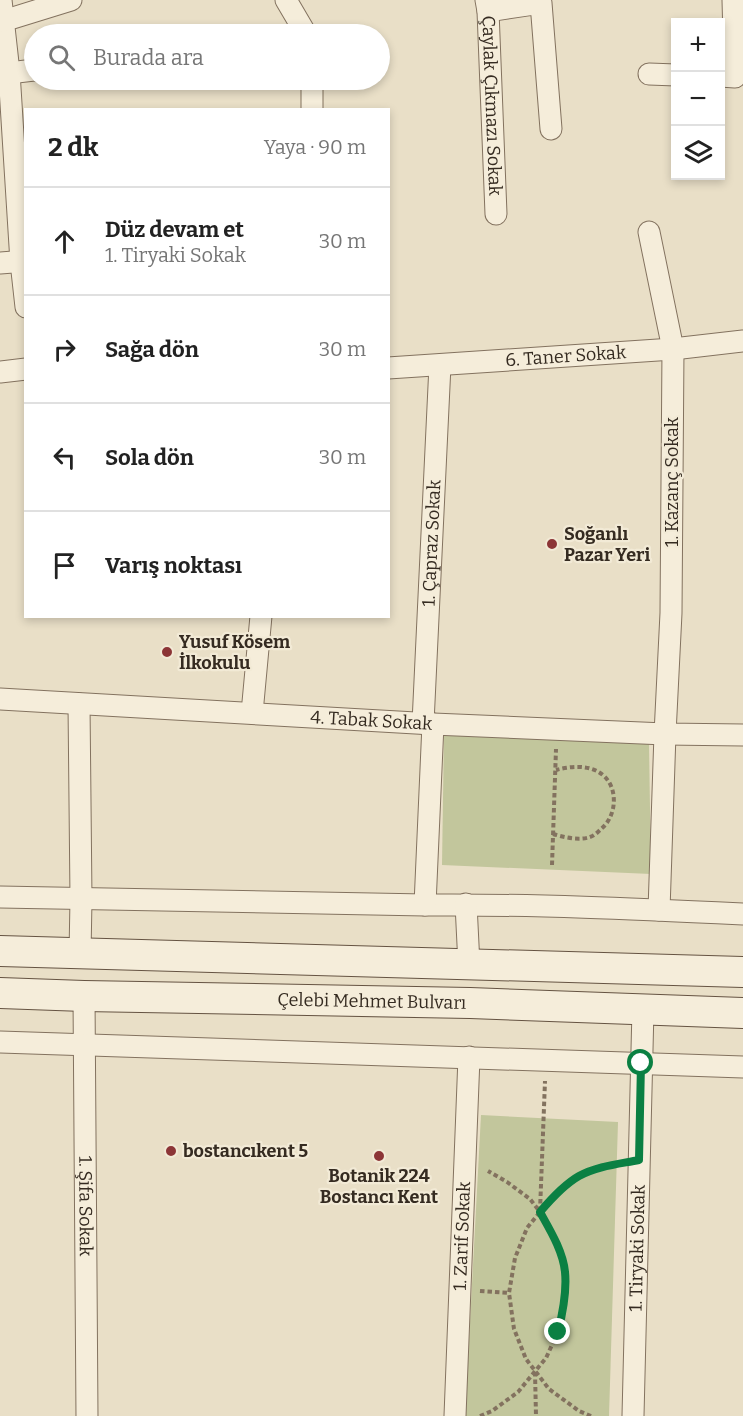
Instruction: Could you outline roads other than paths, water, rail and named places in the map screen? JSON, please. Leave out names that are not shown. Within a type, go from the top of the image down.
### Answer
[{"type":"main road","name":"Çelebi Mehmet Bulvarı","points":[[0,951],[743,972]]},
{"type":"main road","name":"Çelebi Mehmet Bulvarı","points":[[0,993],[470,1003],[743,1013]]},
{"type":"street","points":[[24,299],[15,262],[13,168],[4,73],[2,10],[71,0]]},
{"type":"street","points":[[286,0],[300,24]]},
{"type":"street","points":[[725,76],[735,77],[739,51],[733,0]]},
{"type":"street","points":[[487,6],[541,3],[551,129]]},
{"type":"street","name":"Çaylak Çıkmazı Sokak","points":[[487,6],[496,214]]},
{"type":"street","points":[[4,73],[24,71]]},
{"type":"street","points":[[649,74],[671,75]]},
{"type":"street","points":[[312,90],[312,108]]},
{"type":"street","name":"1. Kazanç Sokak","points":[[649,232],[673,349],[671,613],[659,910]]},
{"type":"street","name":"6. Taner Sokak","points":[[390,368],[673,349],[743,341]]},
{"type":"street","name":"1. Çapraz Sokak","points":[[425,905],[428,723],[440,365]]},
{"type":"street","points":[[0,372],[24,369]]},
{"type":"street","points":[[252,713],[261,618]]},
{"type":"street","name":"4. Tabak Sokak","points":[[0,699],[428,723],[665,734],[743,735]]},
{"type":"street","points":[[79,704],[80,954]]},
{"type":"street","points":[[0,897],[466,904],[743,914]]},
{"type":"street","points":[[466,904],[469,965]]},
{"type":"street","name":"1. Şifa Sokak","points":[[84,996],[87,1416]]},
{"type":"street","name":"1. Tiryaki Sokak","points":[[633,1416],[643,1009]]},
{"type":"street","points":[[0,1042],[743,1067]]},
{"type":"street","name":"1. Zarif Sokak","points":[[455,1416],[469,1057]]},
{"type":"place","name":"Soğanlı Pazar Yeri","points":[[552,544]]},
{"type":"place","name":"Yusuf Kösem İlkokulu","points":[[167,652]]},
{"type":"place","name":"bostancıkent 5","points":[[171,1151]]},
{"type":"place","name":"Botanik 224 Bostancı Kent","points":[[379,1156]]}]
